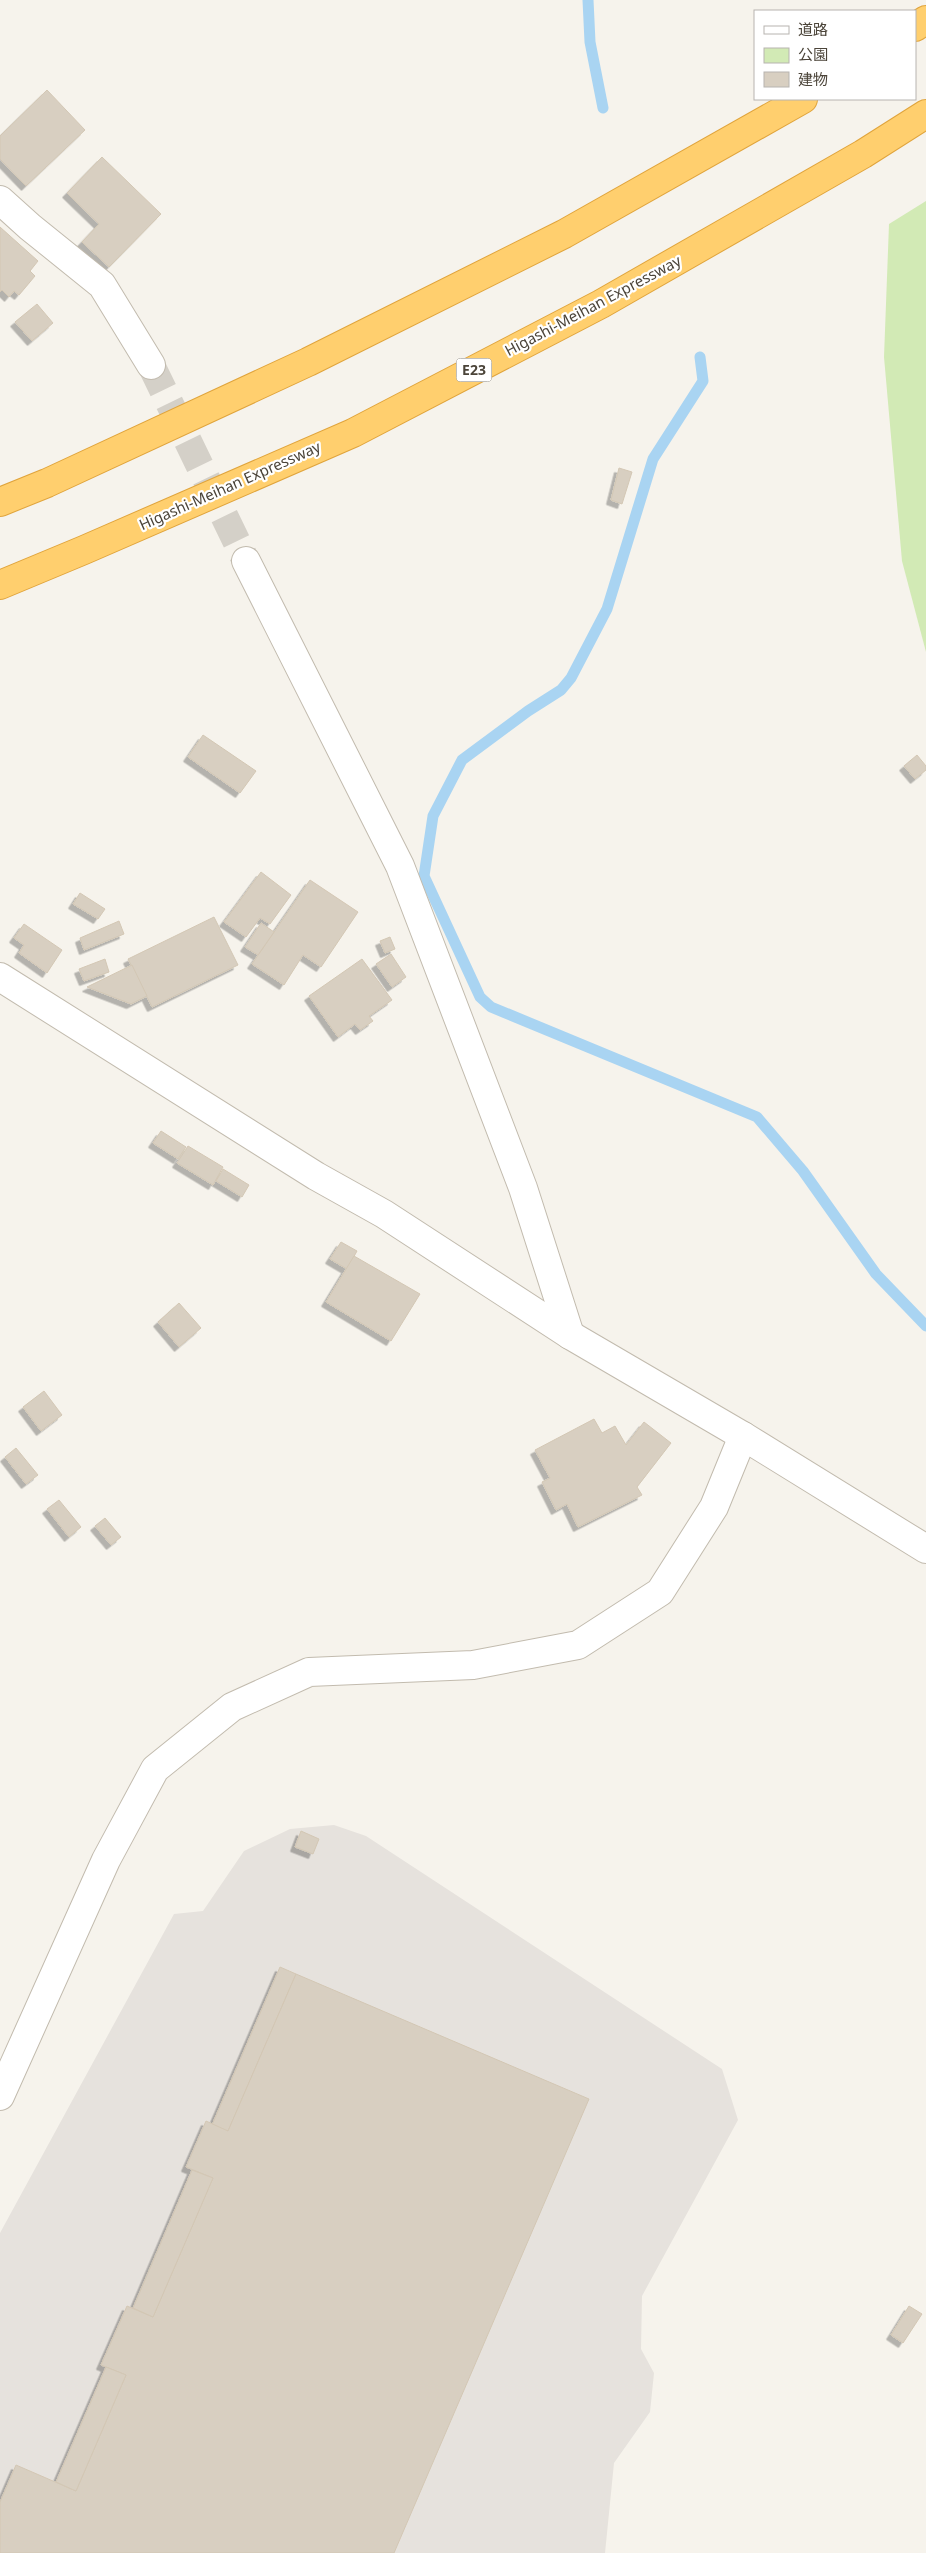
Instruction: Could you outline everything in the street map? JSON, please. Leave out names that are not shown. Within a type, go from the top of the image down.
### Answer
[{"type":"highway","points":[[0,502],[47,483],[308,362],[564,234],[801,100]]},
{"type":"highway","name":"Higashi-Meihan Expressway","points":[[0,584],[84,550],[353,433],[601,304],[863,154],[926,114]]},
{"type":"street","points":[[0,200],[30,227],[102,285],[151,365]]},
{"type":"street","points":[[246,561],[400,866],[523,1188],[570,1335]]},
{"type":"street","points":[[0,977],[316,1176],[384,1214],[570,1335],[743,1436],[926,1549]]},
{"type":"street","points":[[0,2096],[106,1860],[154,1769],[232,1707],[309,1672],[473,1665],[578,1645],[660,1592],[714,1507],[743,1436]]},
{"type":"shaded area","points":[[334,1825],[366,1836],[722,2069],[738,2120],[642,2296],[641,2349],[654,2373],[650,2412],[614,2463],[605,2553],[0,2553],[0,2233],[174,1914],[203,1911],[244,1851],[290,1829]]},
{"type":"green space","points":[[926,201],[926,652],[902,561],[884,357],[889,224]]},
{"type":"building","points":[[47,90],[85,130],[26,186],[0,159],[0,136]]},
{"type":"building","points":[[102,157],[161,214],[109,267],[82,242],[99,224],[67,193]]},
{"type":"building","points":[[0,227],[38,261],[30,271],[35,276],[19,295],[14,291],[9,297],[2,290],[0,292]]},
{"type":"building","points":[[37,304],[53,323],[32,341],[15,322]]},
{"type":"building","points":[[619,468],[632,472],[622,504],[611,500]]},
{"type":"building","points":[[203,735],[256,771],[240,793],[188,757]]},
{"type":"building","points":[[917,755],[926,766],[926,770],[915,779],[904,766]]},
{"type":"building","points":[[261,872],[291,895],[270,924],[260,918],[246,937],[224,922]]},
{"type":"building","points":[[310,880],[358,912],[321,967],[303,955],[284,985],[252,964]]},
{"type":"building","points":[[80,893],[105,909],[98,919],[73,904]]},
{"type":"building","points":[[214,917],[238,965],[152,1007],[128,959]]},
{"type":"building","points":[[119,921],[124,934],[84,950],[80,938]]},
{"type":"building","points":[[261,923],[274,932],[258,955],[245,947]]},
{"type":"building","points":[[24,924],[62,950],[47,973],[19,953],[24,945],[14,938]]},
{"type":"building","points":[[390,937],[395,949],[385,953],[380,941]]},
{"type":"building","points":[[391,954],[406,977],[392,987],[376,964]]},
{"type":"building","points":[[105,959],[109,972],[84,981],[79,969]]},
{"type":"building","points":[[362,959],[392,1000],[369,1016],[373,1021],[360,1030],[355,1024],[338,1037],[309,996]]},
{"type":"building","points":[[132,965],[147,996],[131,1004],[87,987]]},
{"type":"building","points":[[161,1131],[186,1147],[178,1159],[153,1143]]},
{"type":"building","points":[[188,1146],[223,1167],[213,1185],[177,1163]]},
{"type":"building","points":[[223,1169],[249,1185],[242,1197],[216,1181]]},
{"type":"building","points":[[341,1242],[357,1251],[347,1269],[330,1259]]},
{"type":"building","points":[[354,1256],[420,1294],[391,1341],[326,1302]]},
{"type":"building","points":[[179,1303],[201,1328],[179,1347],[158,1322]]},
{"type":"building","points":[[44,1391],[62,1415],[41,1431],[23,1407]]},
{"type":"building","points":[[594,1419],[602,1433],[615,1426],[626,1445],[644,1422],[671,1443],[637,1487],[642,1495],[578,1527],[567,1504],[556,1510],[542,1482],[550,1478],[535,1450]]},
{"type":"building","points":[[16,1448],[38,1475],[26,1484],[5,1457]]},
{"type":"building","points":[[59,1500],[81,1527],[69,1537],[47,1509]]},
{"type":"building","points":[[105,1518],[121,1537],[111,1545],[95,1526]]},
{"type":"building","points":[[301,1831],[319,1839],[313,1854],[295,1847]]},
{"type":"building","points":[[280,1967],[296,1974],[228,2131],[212,2125]]},
{"type":"building","points":[[296,1974],[589,2099],[394,2553],[0,2553],[0,2502],[16,2465],[76,2491],[126,2375],[101,2365],[127,2306],[153,2317],[213,2178],[186,2167],[206,2121],[228,2131]]},
{"type":"building","points":[[192,2170],[213,2178],[153,2317],[133,2308]]},
{"type":"building","points":[[909,2306],[922,2314],[903,2343],[891,2335]]},
{"type":"building","points":[[106,2367],[126,2375],[76,2491],[56,2482]]},
{"type":"waterway","points":[[588,0],[590,42],[603,108]]},
{"type":"waterway","points":[[700,357],[703,381],[653,459],[607,609],[571,678],[561,690],[528,711],[462,760],[433,816],[424,876],[480,997],[491,1007],[757,1117],[803,1171],[876,1274],[926,1326]]},
{"type":"tunnel","points":[[151,365],[246,561]]}]
